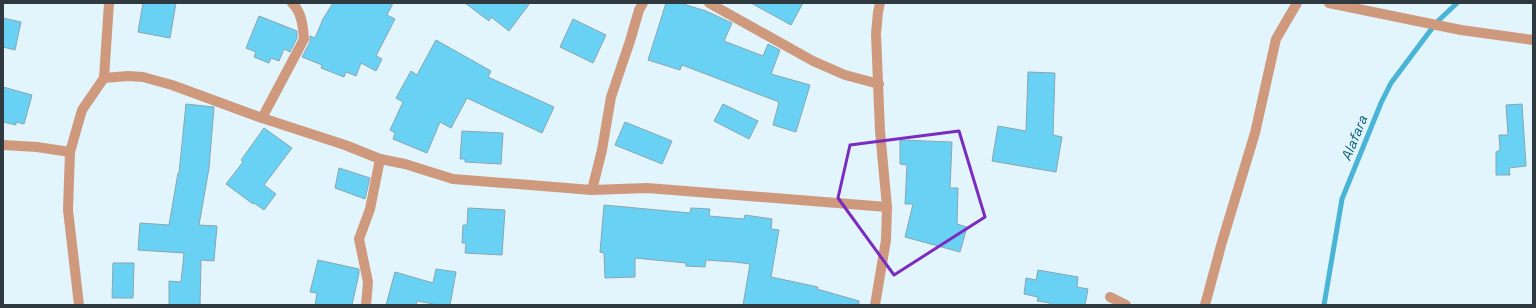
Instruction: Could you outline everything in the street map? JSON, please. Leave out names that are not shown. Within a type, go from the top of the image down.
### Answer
[{"type":"street","points":[[79,305],[68,210],[70,152],[82,110],[104,78],[109,3]]},
{"type":"street","points":[[262,118],[304,39],[301,17],[292,3]]},
{"type":"street","points":[[592,190],[602,150],[611,97],[639,10],[643,3]]},
{"type":"street","points":[[709,3],[814,61],[845,75],[879,84]]},
{"type":"street","points":[[875,305],[886,240],[887,207],[880,131],[876,34],[880,3]]},
{"type":"street","points":[[1205,305],[1222,242],[1255,133],[1276,38],[1297,3]]},
{"type":"street","points":[[1329,3],[1461,30],[1533,40]]},
{"type":"street","points":[[104,78],[128,76],[143,77],[172,85],[262,118],[345,145],[380,159],[405,164],[453,179],[592,190],[647,188],[887,207]]},
{"type":"street","points":[[3,145],[37,147],[70,152]]},
{"type":"street","points":[[366,305],[368,282],[359,239],[370,209],[380,159]]},
{"type":"street","points":[[1110,297],[1126,305]]},
{"type":"highlighted area","points":[[959,131],[985,217],[894,275],[838,198],[850,145]]},
{"type":"building","points":[[143,3],[176,3],[170,38],[138,32]]},
{"type":"building","points":[[333,3],[393,3],[387,15],[395,19],[376,56],[382,59],[376,71],[361,63],[356,76],[346,72],[344,77],[321,68],[322,65],[302,57],[310,42],[310,36],[315,38],[323,19]]},
{"type":"building","points":[[465,3],[530,3],[509,31],[491,17],[489,21]]},
{"type":"building","points":[[666,3],[680,3],[706,11],[732,23],[724,41],[763,56],[768,44],[780,50],[771,74],[810,85],[796,132],[773,125],[779,102],[682,65],[680,70],[648,60]]},
{"type":"building","points":[[751,3],[803,3],[791,25]]},
{"type":"building","points":[[259,16],[297,31],[297,38],[290,52],[284,49],[279,61],[271,58],[269,63],[254,57],[256,52],[246,48]]},
{"type":"building","points":[[3,18],[21,22],[15,50],[3,47]]},
{"type":"building","points":[[573,19],[606,35],[593,63],[560,47]]},
{"type":"building","points":[[436,40],[491,71],[488,77],[554,107],[542,133],[467,98],[451,128],[440,122],[427,153],[393,139],[395,133],[390,130],[403,102],[396,98],[411,71],[417,75]]},
{"type":"building","points":[[1028,72],[1055,73],[1053,135],[1062,137],[1056,172],[992,161],[998,126],[1026,131]]},
{"type":"building","points":[[3,87],[32,95],[24,124],[16,122],[16,125],[3,122]]},
{"type":"building","points":[[186,104],[214,107],[209,168],[199,225],[217,226],[214,261],[201,260],[200,305],[169,305],[169,281],[181,282],[184,253],[138,250],[140,223],[169,225],[179,173]]},
{"type":"building","points":[[723,104],[758,121],[749,139],[714,121]]},
{"type":"building","points":[[1522,104],[1526,166],[1509,168],[1510,175],[1496,175],[1496,152],[1500,150],[1499,135],[1508,135],[1506,105]]},
{"type":"building","points":[[625,122],[672,141],[662,164],[615,145]]},
{"type":"building","points":[[264,128],[292,148],[264,185],[276,194],[264,210],[254,203],[253,204],[226,184],[243,162],[241,160]]},
{"type":"building","points":[[462,131],[503,133],[501,164],[465,162],[465,159],[460,159]]},
{"type":"building","points":[[900,140],[952,142],[950,188],[958,188],[957,224],[967,227],[960,252],[905,237],[913,204],[905,204],[907,165],[900,164]]},
{"type":"building","points":[[339,168],[370,178],[365,199],[335,188]]},
{"type":"building","points":[[604,205],[690,213],[691,208],[710,209],[709,216],[744,219],[745,215],[772,219],[771,229],[779,230],[771,277],[818,287],[817,289],[859,301],[859,305],[743,305],[750,264],[735,262],[706,260],[705,267],[686,266],[686,263],[635,258],[635,277],[605,278],[604,253],[600,252]]},
{"type":"building","points":[[468,208],[505,210],[502,255],[465,253],[466,243],[462,243],[463,225],[467,225]]},
{"type":"building","points":[[318,260],[359,269],[352,305],[315,305],[317,293],[310,292]]},
{"type":"building","points":[[113,263],[134,263],[133,298],[112,298]]},
{"type":"building","points":[[436,269],[456,272],[450,305],[439,305],[417,301],[416,305],[386,305],[395,272],[433,283]]},
{"type":"building","points":[[1038,270],[1078,277],[1077,287],[1088,289],[1085,305],[1050,305],[1050,303],[1037,301],[1038,297],[1024,294],[1026,278],[1036,280]]},
{"type":"waterway","name":"Alafara","points":[[1324,305],[1342,199],[1381,103],[1391,83],[1436,23],[1457,3]]}]
